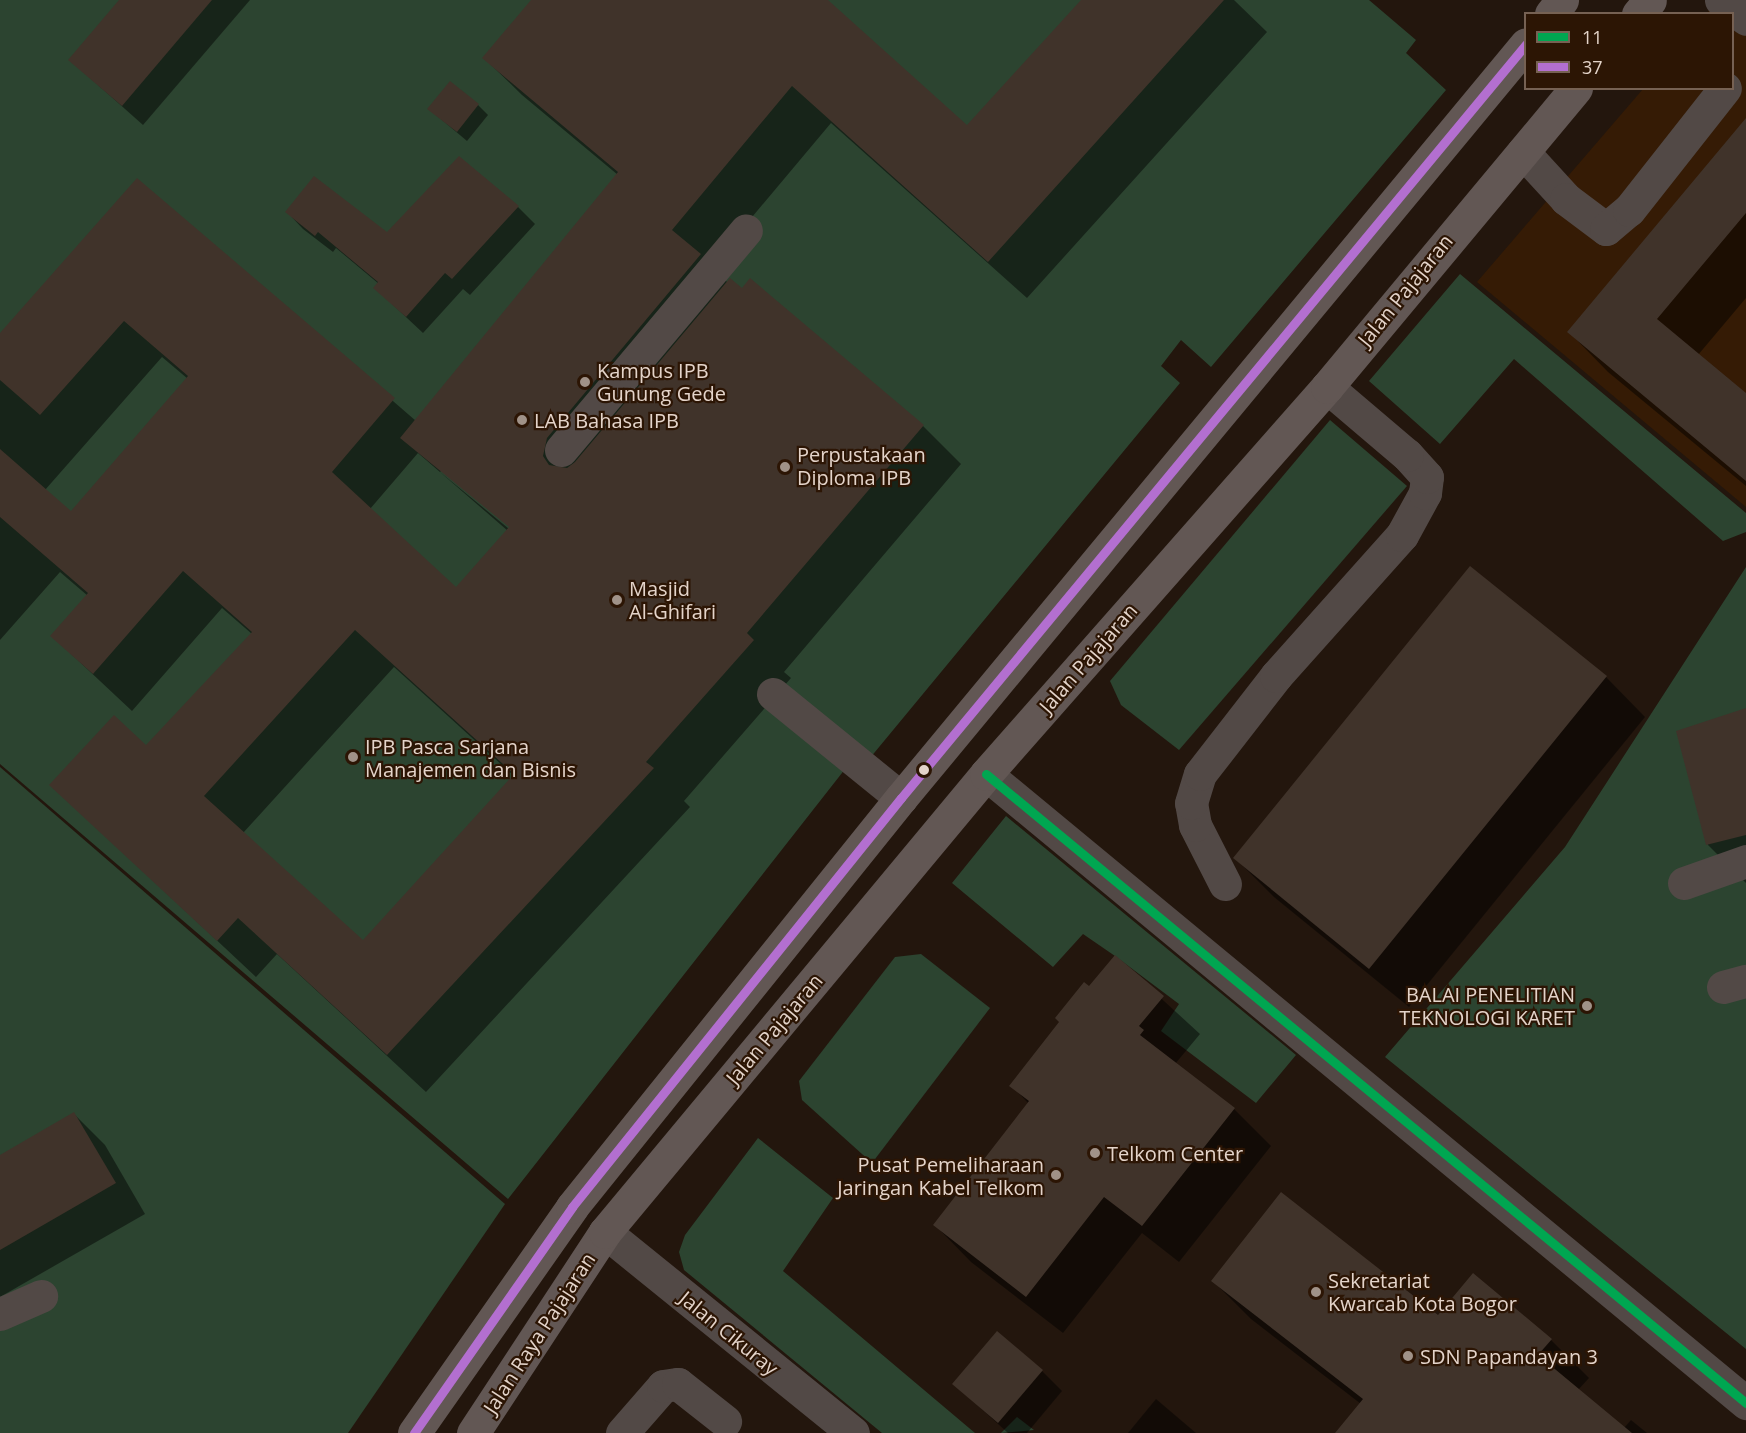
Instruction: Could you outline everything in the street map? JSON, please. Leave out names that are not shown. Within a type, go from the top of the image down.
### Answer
[{"type":"highway","points":[[1553,12],[1562,0]]},
{"type":"highway","points":[[1640,12],[1650,0]]},
{"type":"highway","points":[[414,1433],[572,1207],[901,798],[1524,46]]},
{"type":"highway","name":"Jalan Pajajaran","points":[[605,1232],[986,774],[1327,387],[1439,248],[1574,90]]},
{"type":"highway","points":[[572,1207],[605,1232]]},
{"type":"highway","name":"Jalan Raya Pajajaran","points":[[473,1433],[605,1232]]},
{"type":"street","points":[[1721,0],[1746,19]]},
{"type":"street","points":[[1523,152],[1566,199],[1605,229],[1629,210],[1723,90]]},
{"type":"street","points":[[561,450],[746,230]]},
{"type":"street","points":[[1225,884],[1195,825],[1191,803],[1200,774],[1276,676],[1402,536],[1425,493],[1427,477],[1407,455],[1327,387]]},
{"type":"street","points":[[773,694],[901,798]]},
{"type":"street","points":[[986,774],[1746,1404]]},
{"type":"street","points":[[1684,884],[1746,861]]},
{"type":"street","name":"Jalan Cikuray","points":[[605,1232],[853,1433]]},
{"type":"street","points":[[0,1314],[40,1296]]},
{"type":"street","points":[[622,1433],[663,1386],[678,1384],[725,1421]]},
{"type":"shaded area","points":[[1718,0],[1746,0],[1746,507],[1477,282],[1642,90],[1734,90],[1734,12],[1708,12]]},
{"type":"green space","name":"Kampus IPB Gunung Gede","points":[[0,0],[1369,0],[1416,40],[1406,53],[1446,90],[1211,367],[1181,340],[1161,366],[1180,383],[870,758],[860,750],[508,1199],[0,764]]},
{"type":"green space","points":[[1460,274],[1746,513],[1746,532],[1723,541],[1514,359],[1440,444],[1369,381]]},
{"type":"green space","points":[[1330,420],[1407,486],[1179,750],[1121,705],[1110,681]]},
{"type":"green space","name":"BALAI PENELITIAN TEKNOLOGI KARET","points":[[1746,567],[1746,1349],[1385,1057],[1565,847]]},
{"type":"green space","points":[[0,767],[505,1204],[348,1433],[0,1433]]},
{"type":"green space","points":[[1006,816],[1296,1055],[1256,1103],[1161,1031],[1179,1004],[1115,956],[1083,934],[1053,967],[952,883]]},
{"type":"green space","points":[[921,954],[990,1008],[872,1163],[802,1100],[799,1081],[895,957]]},
{"type":"green space","points":[[758,1138],[833,1198],[783,1271],[975,1433],[882,1433],[684,1270],[679,1252],[685,1235]]},
{"type":"green space","points":[[1017,1417],[1034,1430],[1001,1433]]},
{"type":"building","points":[[119,0],[212,0],[122,106],[68,60]]},
{"type":"building","points":[[531,0],[828,0],[967,125],[1081,0],[1224,0],[988,262],[792,86],[672,230],[701,254],[547,438],[543,456],[549,465],[567,468],[575,462],[730,278],[742,288],[750,278],[924,425],[747,633],[754,640],[646,762],[654,768],[387,1055],[238,918],[217,941],[49,785],[114,715],[146,745],[252,632],[183,571],[93,674],[50,636],[88,593],[0,517],[0,449],[71,511],[188,376],[124,321],[40,415],[0,380],[0,333],[137,178],[395,398],[332,472],[456,587],[509,527],[400,438],[618,172],[482,58]],"holes":[[[355,630],[514,774],[363,940],[204,796]]]},
{"type":"building","points":[[450,81],[479,104],[457,132],[427,109]]},
{"type":"building","points":[[1746,118],[1746,213],[1657,319],[1746,393],[1746,481],[1567,332]]},
{"type":"building","points":[[459,156],[519,206],[452,279],[445,273],[406,317],[373,288],[378,282],[318,232],[315,236],[285,212],[314,176],[387,232]]},
{"type":"building","points":[[1470,566],[1607,676],[1369,969],[1233,858]]},
{"type":"building","points":[[1746,708],[1746,835],[1706,845],[1676,731]]},
{"type":"building","name":"Telkom Center","points":[[1115,955],[1164,996],[1139,1026],[1144,1030],[1140,1035],[1235,1108],[1142,1226],[1104,1197],[1026,1297],[933,1225],[1029,1101],[1009,1086],[1059,1022],[1055,1018],[1084,982],[1089,986]]},
{"type":"building","points":[[74,1112],[116,1183],[0,1250],[0,1155]]},
{"type":"building","points":[[1281,1192],[1438,1315],[1473,1273],[1552,1339],[1538,1355],[1632,1433],[1335,1433],[1363,1399],[1211,1281]]},
{"type":"building","points":[[997,1331],[1043,1370],[998,1423],[952,1384]]},
{"type":"transit line","name":"37","points":[[414,1433],[572,1207],[901,798],[1524,46]]},
{"type":"transit line","name":"11","points":[[986,774],[1746,1403]]},
{"type":"place","name":"Kampus IPB Gunung Gede","points":[[585,382]]},
{"type":"place","name":"LAB Bahasa IPB","points":[[522,420]]},
{"type":"place","name":"Perpustakaan Diploma IPB","points":[[785,467]]},
{"type":"place","name":"Masjid Al-Ghifari","points":[[617,600]]},
{"type":"place","name":"IPB Pasca Sarjana Manajemen dan Bisnis","points":[[353,757]]},
{"type":"place","name":"BALAI PENELITIAN TEKNOLOGI KARET","points":[[1587,1006]]},
{"type":"place","name":"Telkom Center","points":[[1095,1153]]},
{"type":"place","name":"Pusat Pemeliharaan Jaringan Kabel Telkom","points":[[1056,1175]]},
{"type":"place","name":"Sekretariat Kwarcab Kota Bogor","points":[[1316,1292]]},
{"type":"place","name":"SDN Papandayan 3","points":[[1408,1356]]}]
